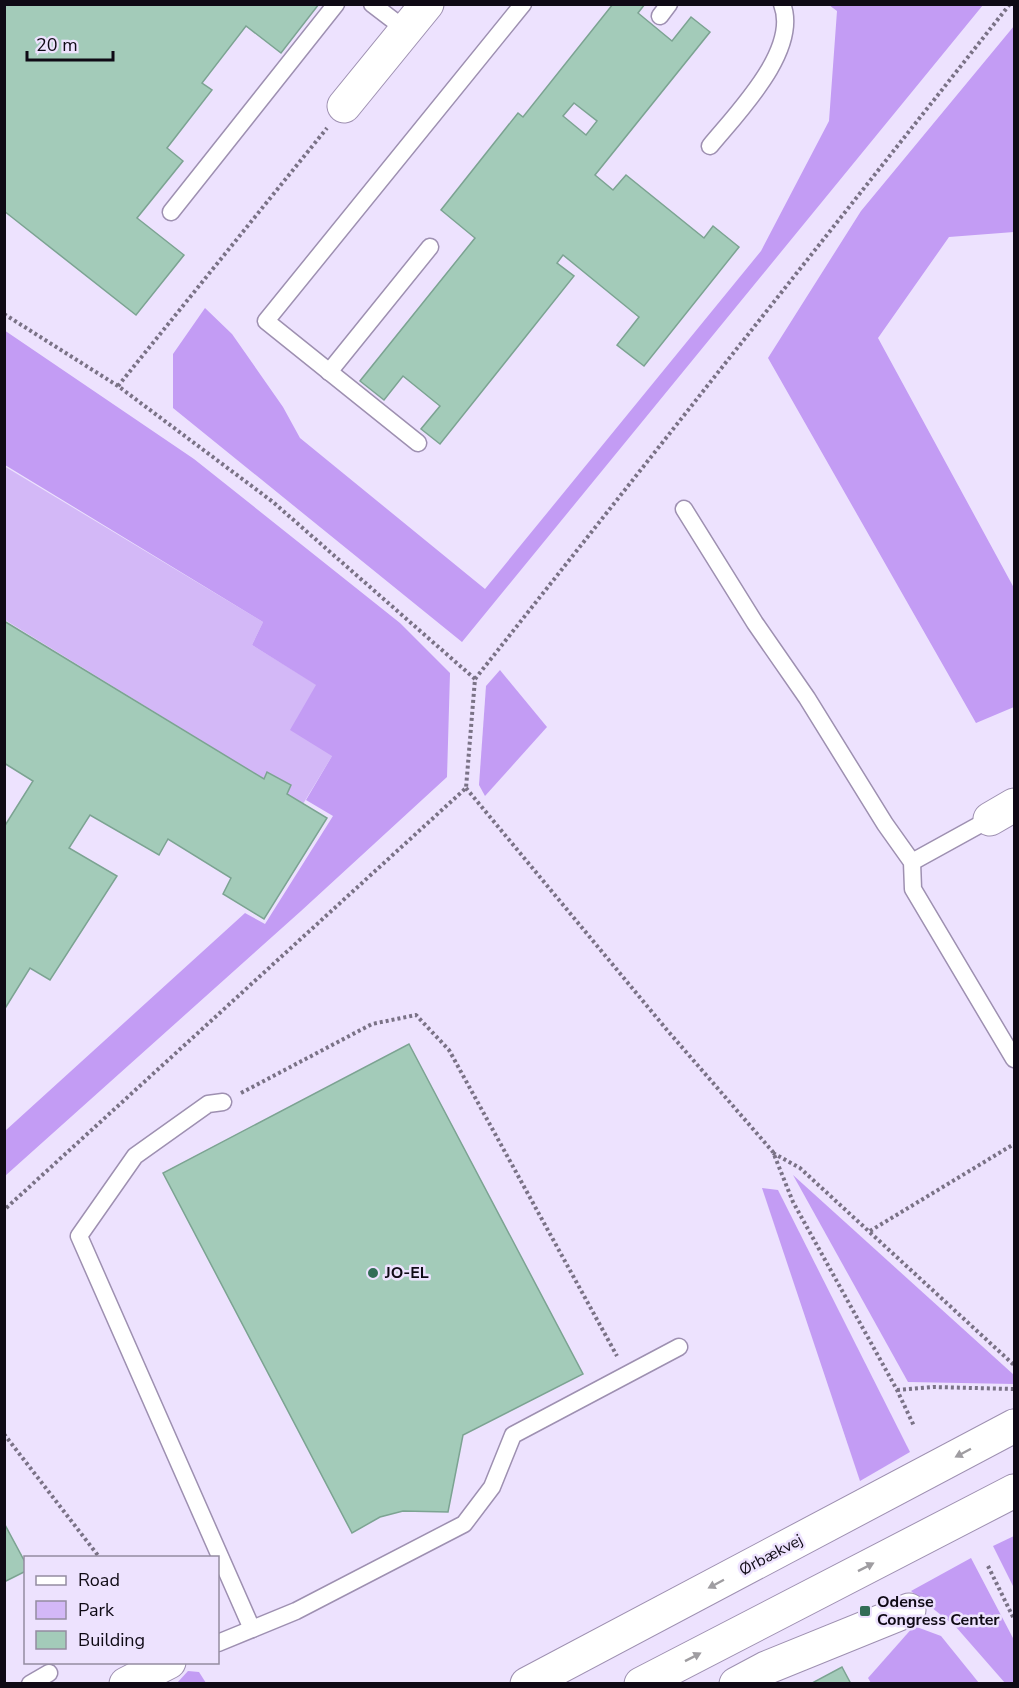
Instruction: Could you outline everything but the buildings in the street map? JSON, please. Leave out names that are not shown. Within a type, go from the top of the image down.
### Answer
[{"type":"main road","points":[[344,106],[427,4]]},
{"type":"main road","name":"Ørbækvej","points":[[527,1683],[1014,1426]]},
{"type":"main road","points":[[642,1683],[1001,1497],[1014,1480]]},
{"type":"main road","points":[[736,1683],[766,1668],[909,1610]]},
{"type":"main road","points":[[126,1683],[165,1664]]},
{"type":"lane","points":[[171,212],[336,4]]},
{"type":"lane","points":[[372,4],[406,30]]},
{"type":"lane","points":[[418,443],[266,321],[523,4]]},
{"type":"lane","points":[[710,146],[772,68],[784,38],[782,4]]},
{"type":"lane","points":[[329,372],[430,247]]},
{"type":"lane","points":[[684,509],[755,623],[807,698],[885,824],[912,862],[914,889],[1014,1059]]},
{"type":"lane","points":[[912,862],[1002,812]]},
{"type":"lane","points":[[223,1102],[208,1104],[135,1156],[80,1236],[252,1629]]},
{"type":"lane","points":[[219,1642],[296,1611],[464,1524],[492,1486],[513,1435],[679,1347]]},
{"type":"lane","points":[[30,1683],[49,1673]]},
{"type":"path","points":[[4,1210],[466,788],[475,679],[1010,4]]},
{"type":"path","points":[[118,386],[344,106]]},
{"type":"path","points":[[4,314],[118,386],[273,502],[475,679]]},
{"type":"path","points":[[466,788],[667,1030],[773,1152],[800,1168],[1014,1365]]},
{"type":"path","points":[[223,1102],[372,1024],[416,1015],[449,1050],[627,1375]]},
{"type":"path","points":[[870,1231],[1014,1144]]},
{"type":"path","points":[[773,1152],[793,1202],[897,1390],[914,1426]]},
{"type":"path","points":[[897,1390],[1014,1389]]},
{"type":"path","points":[[4,1434],[99,1556]]},
{"type":"path","points":[[988,1566],[1014,1619]]},
{"type":"green space","points":[[4,466],[263,622],[252,645],[317,685],[332,756],[303,804],[287,794],[291,785],[268,772],[264,779],[5,620]]},
{"type":"shaded area","points":[[829,5],[983,5],[462,642],[173,408],[173,354],[205,308],[232,334],[283,407],[300,438],[485,589],[761,251],[829,121],[837,11]]},
{"type":"shaded area","points":[[1014,26],[1014,232],[949,237],[878,338],[1014,588],[1014,707],[976,723],[768,358],[861,211]]},
{"type":"shaded area","points":[[4,330],[194,459],[400,623],[450,673],[447,777],[5,1176],[5,1131],[245,913],[265,924],[333,816],[306,800],[332,756],[290,730],[316,685],[252,645],[263,622],[5,465]]},
{"type":"shaded area","points":[[500,670],[547,727],[485,796],[479,785],[486,686]]},
{"type":"shaded area","points":[[793,1175],[1014,1375],[1014,1384],[908,1382]]},
{"type":"shaded area","points":[[762,1188],[778,1190],[910,1452],[860,1481]]},
{"type":"shaded area","points":[[1014,1536],[1014,1588],[993,1546]]},
{"type":"shaded area","points":[[971,1558],[1014,1640],[1014,1683],[1005,1683],[956,1627],[911,1591]]},
{"type":"shaded area","points":[[914,1626],[941,1636],[979,1683],[871,1683],[868,1678]]},
{"type":"shaded area","points":[[188,1671],[199,1672],[206,1683],[177,1683]]},
{"type":"place","name":"JO-EL","points":[[373,1273]]},
{"type":"place","name":"Odense Congress Center","points":[[865,1611]]}]
